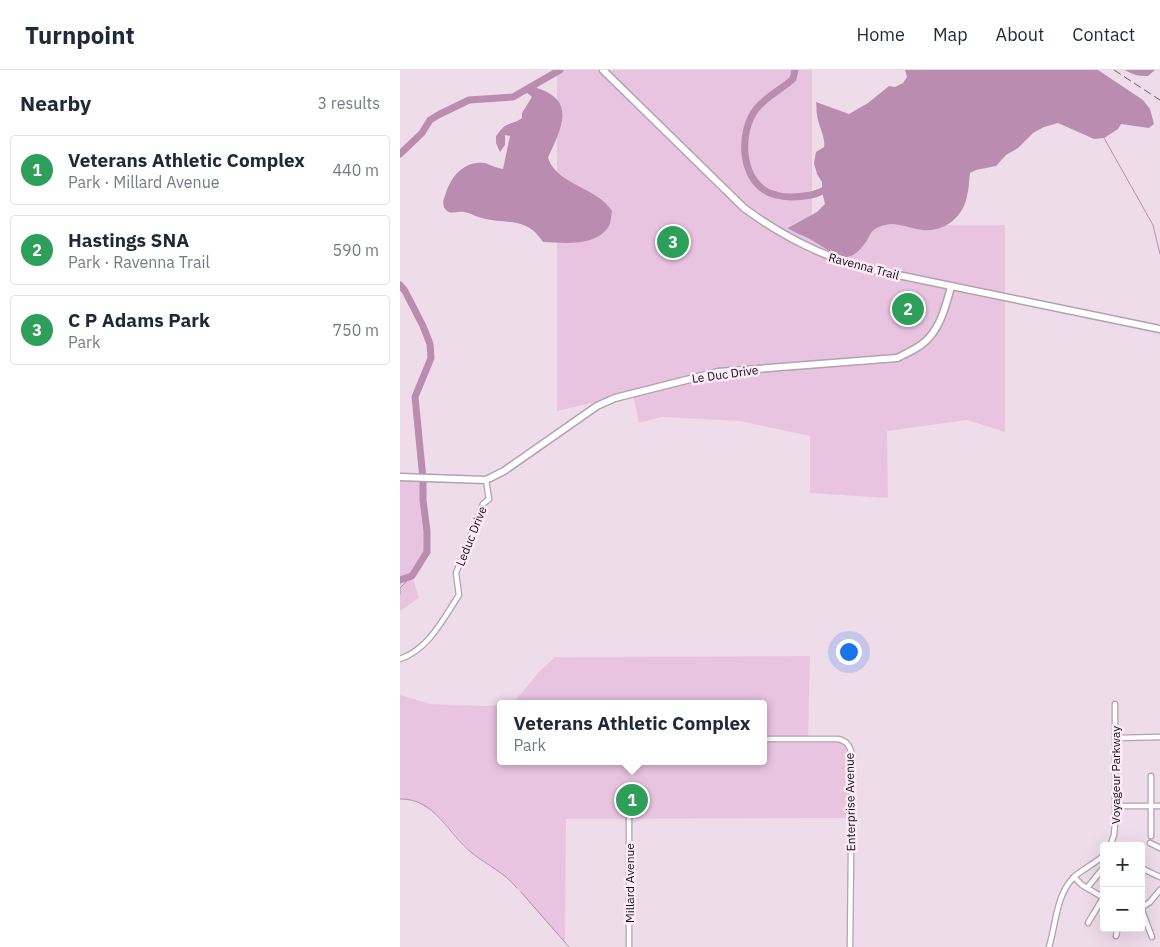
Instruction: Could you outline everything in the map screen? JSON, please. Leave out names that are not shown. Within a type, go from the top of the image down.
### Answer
[{"type":"street","name":"Ravenna Trail","points":[[604,70],[744,208],[769,226],[833,259],[864,268],[951,287],[1160,329]]},
{"type":"street","name":"Le Duc Drive","points":[[486,480],[518,462],[597,406],[615,398],[718,372],[897,358],[929,339],[944,316],[951,287]]},
{"type":"street","points":[[400,477],[486,480]]},
{"type":"street","name":"Leduc Drive","points":[[400,659],[418,650],[433,636],[459,595],[456,573],[483,504],[489,499],[486,480]]},
{"type":"street","name":"Voyageur Parkway","points":[[1112,842],[1114,836],[1115,806],[1115,704]]},
{"type":"street","points":[[1115,738],[1160,738]]},
{"type":"street","name":"Enterprise Avenue","points":[[767,739],[838,739],[843,740],[850,748],[852,764],[850,947]]},
{"type":"street","points":[[1151,776],[1151,836]]},
{"type":"street","points":[[1115,806],[1160,806]]},
{"type":"street","name":"Millard Avenue","points":[[628,947],[629,819]]},
{"type":"street","points":[[1150,843],[1160,848]]},
{"type":"street","points":[[1049,947],[1062,895],[1074,877],[1100,858]]},
{"type":"street","points":[[1145,870],[1160,877]]},
{"type":"street","points":[[1087,888],[1100,872]]},
{"type":"street","points":[[1074,877],[1100,896]]},
{"type":"street","points":[[1145,905],[1160,890]]},
{"type":"street","points":[[1155,896],[1160,900]]},
{"type":"street","points":[[1088,923],[1100,904]]},
{"type":"street","points":[[1145,919],[1152,937]]},
{"type":"street","points":[[1116,936],[1117,932]]},
{"type":"shaded area","points":[[557,70],[601,70],[737,206],[767,229],[811,254],[812,249],[748,209],[608,70],[812,70],[812,225],[1005,225],[1005,432],[967,420],[887,431],[888,498],[810,493],[810,436],[740,421],[661,417],[639,423],[633,395],[735,369],[557,411]]},
{"type":"shaded area","points":[[905,70],[1098,70],[1143,100],[1150,109],[1154,124],[1149,128],[1121,124],[1118,129],[1104,138],[1094,139],[1058,123],[1044,127],[1033,133],[1018,148],[1006,155],[996,166],[970,173],[965,204],[957,217],[946,226],[923,230],[899,225],[885,225],[873,231],[855,254],[846,257],[837,255],[788,228],[817,212],[825,204],[822,182],[817,174],[814,163],[816,152],[824,147],[816,102],[849,114],[868,103],[889,86],[895,87],[903,83],[907,77]]},
{"type":"shaded area","points":[[1125,70],[1155,70],[1148,76],[1141,76]]},
{"type":"shaded area","points":[[536,84],[537,88],[558,100],[562,108],[561,127],[548,158],[553,167],[568,180],[597,196],[612,211],[609,226],[596,238],[588,241],[570,243],[543,242],[530,228],[523,225],[491,220],[464,212],[450,212],[444,207],[443,203],[450,182],[464,167],[471,164],[485,163],[503,169],[510,136],[505,135],[505,145],[500,152],[496,143],[496,136],[505,126],[522,118],[522,113],[532,97],[525,91]]},
{"type":"shaded area","points":[[400,481],[423,481],[427,552],[412,576],[419,598],[400,611]]},
{"type":"shaded area","points":[[810,656],[808,739],[838,739],[850,748],[851,818],[566,819],[565,943],[509,879],[470,851],[438,815],[414,800],[400,799],[400,695],[430,704],[497,705],[497,765],[767,765],[767,700],[516,700],[539,672],[555,657]]},
{"type":"waterway","points":[[400,154],[422,133],[430,120],[440,114],[469,100],[513,97],[560,70]]},
{"type":"waterway","points":[[795,70],[793,79],[761,103],[751,118],[746,131],[745,144],[749,170],[755,181],[764,190],[780,196],[807,196],[829,189]]},
{"type":"waterway","points":[[1104,138],[1153,225],[1160,254]]},
{"type":"waterway","points":[[400,285],[423,326],[430,344],[431,358],[415,397],[423,479],[427,552],[412,576],[400,580]]},
{"type":"waterway","points":[[400,594],[400,588],[412,576]]},
{"type":"waterway","points":[[400,799],[412,800],[423,804],[440,818],[463,845],[501,873],[517,888]]},
{"type":"waterway","points":[[521,892],[569,947]]},
{"type":"railway","points":[[1114,70],[1160,100]]},
{"type":"place","name":"C P Adams Park","points":[[673,242]]},
{"type":"place","name":"Hastings SNA","points":[[908,309]]},
{"type":"place","name":"Veterans Athletic Complex","points":[[632,800]]}]
